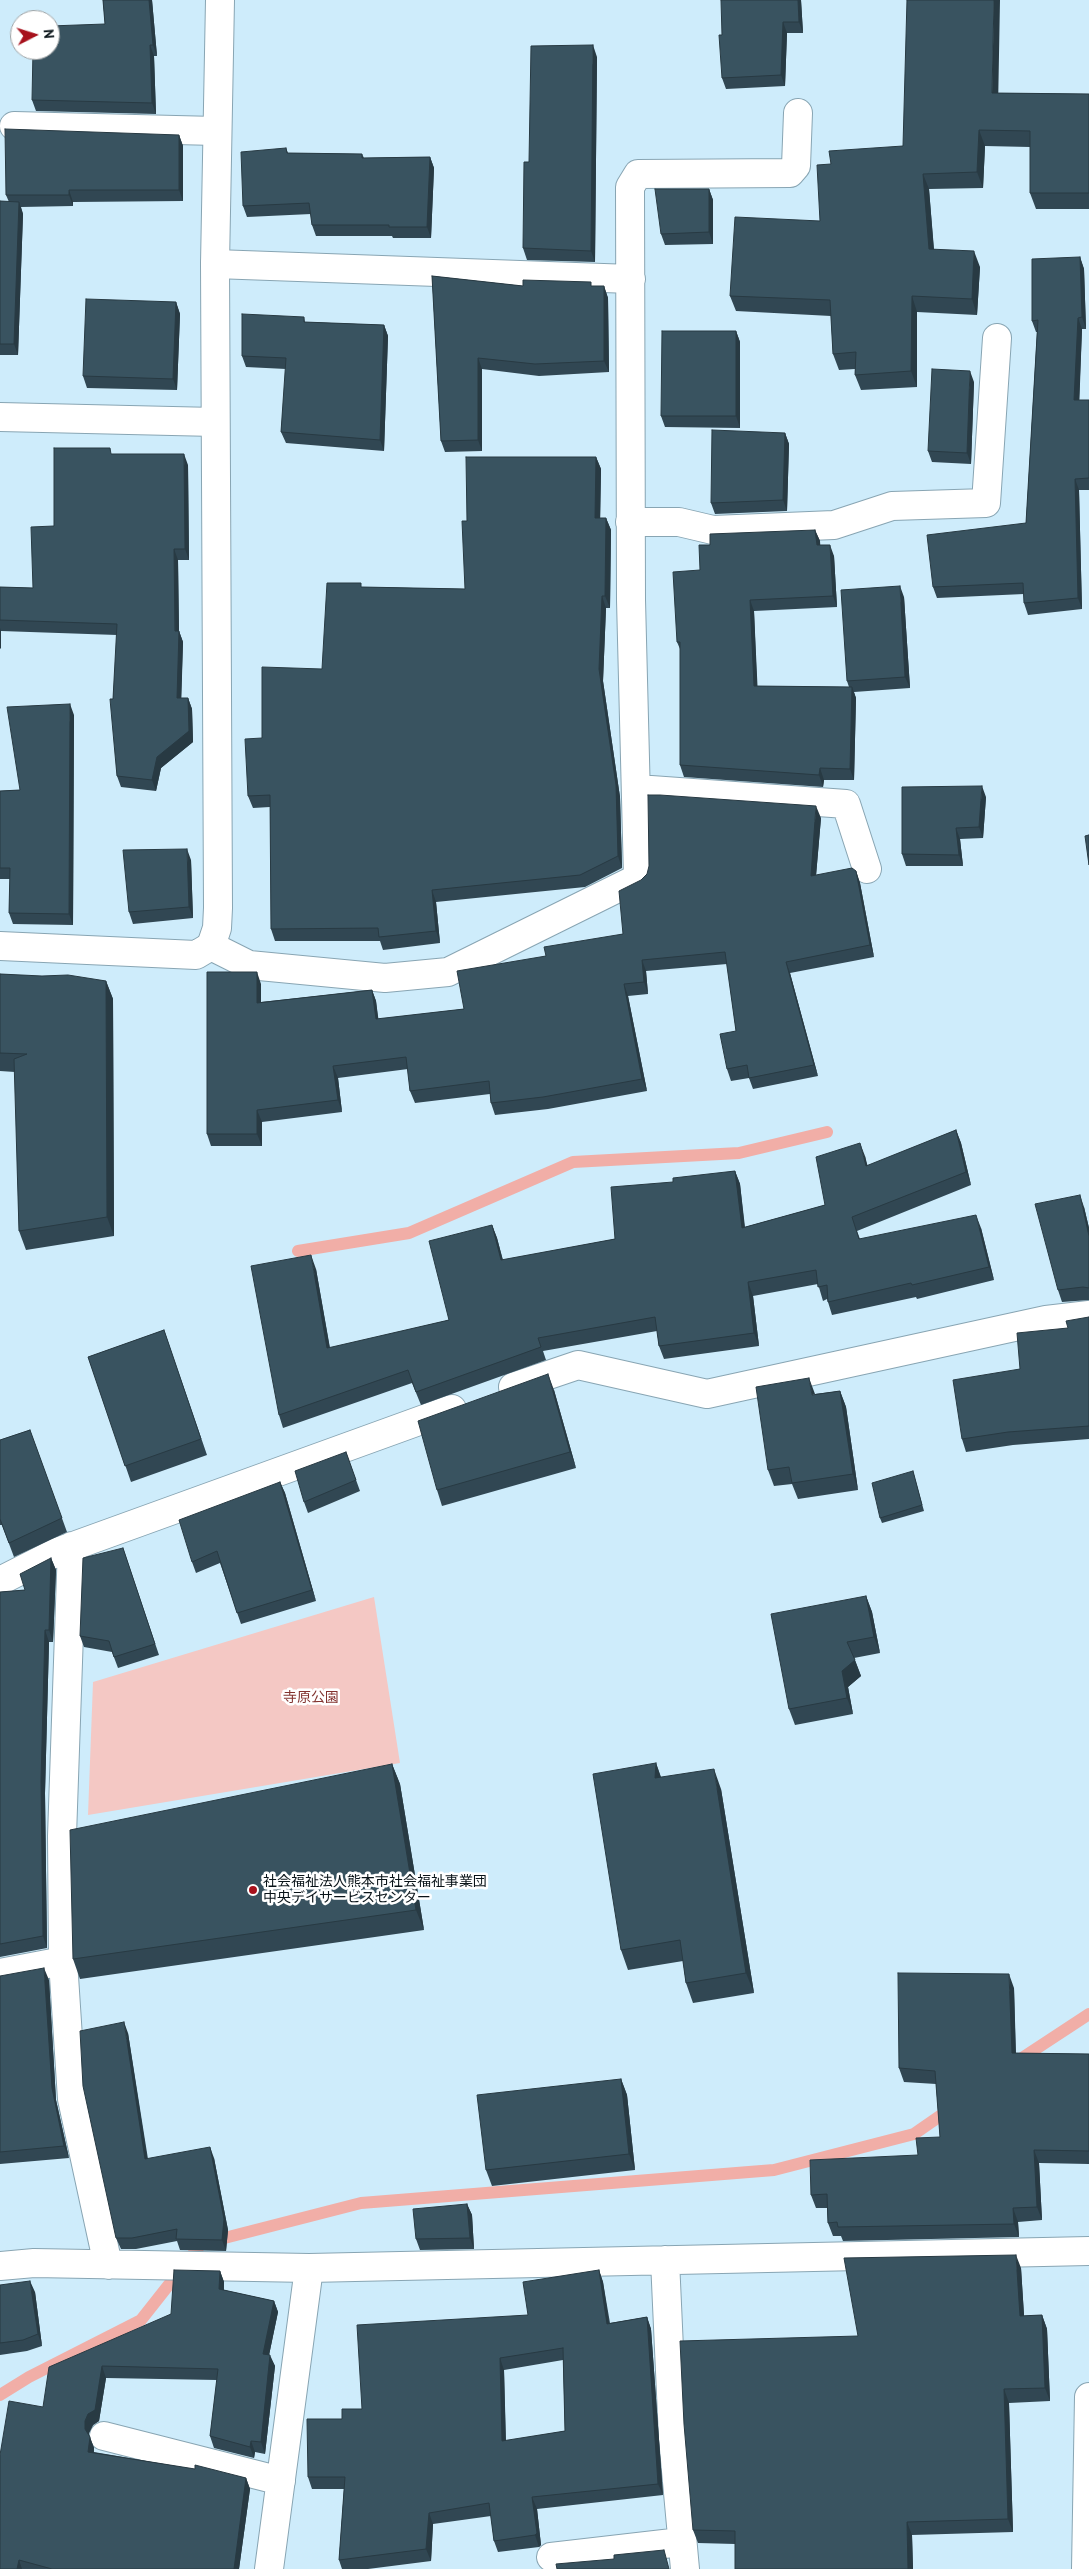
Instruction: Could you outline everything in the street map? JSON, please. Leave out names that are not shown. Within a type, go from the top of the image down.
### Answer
[{"type":"street","points":[[0,946],[196,955],[211,946],[217,928],[215,264],[216,131],[220,0]]},
{"type":"street","points":[[211,946],[249,965],[386,978],[448,972],[638,878],[637,789],[630,600],[630,187],[638,174],[790,173],[796,166],[798,113]]},
{"type":"street","points":[[14,126],[216,131]]},
{"type":"street","points":[[215,264],[631,279]]},
{"type":"street","points":[[630,522],[679,522],[713,530],[834,525],[892,506],[986,503],[997,338]]},
{"type":"street","points":[[0,417],[215,422]]},
{"type":"street","points":[[637,789],[846,804],[868,869]]},
{"type":"street","points":[[0,1581],[72,1546],[578,1365],[707,1394],[1046,1320],[1089,1316]]},
{"type":"street","points":[[72,1546],[62,1836],[64,1961],[72,2099],[108,2265]]},
{"type":"street","points":[[0,1974],[64,1961]]},
{"type":"street","points":[[0,2266],[34,2263],[309,2268],[1089,2251]]},
{"type":"street","points":[[665,2260],[673,2438],[681,2542],[685,2569]]},
{"type":"street","points":[[269,2569],[309,2268]]},
{"type":"street","points":[[1086,2569],[1089,2396]]},
{"type":"street","points":[[104,2436],[281,2481]]},
{"type":"street","points":[[551,2557],[681,2542]]},
{"type":"green space","name":"寺原公園","points":[[374,1597],[400,1763],[88,1815],[93,1682]]},
{"type":"building","points":[[103,0],[149,0],[153,45],[150,45],[152,103],[32,100],[33,60],[60,60],[60,26],[105,24]]},
{"type":"building","points":[[721,0],[798,0],[799,22],[783,22],[781,75],[722,78],[719,35],[722,35]]},
{"type":"building","points":[[907,0],[994,0],[992,93],[1089,94],[1089,193],[1030,193],[1030,131],[979,130],[977,172],[923,174],[929,249],[974,251],[972,299],[912,296],[911,371],[855,375],[856,352],[833,354],[830,300],[730,296],[735,217],[820,221],[817,165],[831,164],[829,151],[903,146]]},
{"type":"building","points":[[593,45],[591,251],[523,248],[524,162],[529,162],[531,46]]},
{"type":"building","points":[[5,129],[179,135],[179,190],[69,190],[69,195],[6,195]]},
{"type":"building","points":[[286,148],[287,153],[362,154],[362,158],[430,157],[427,227],[312,225],[309,203],[243,206],[241,152]]},
{"type":"building","points":[[655,189],[709,189],[709,232],[661,234]]},
{"type":"building","points":[[0,201],[19,202],[14,344],[0,344]]},
{"type":"building","points":[[1080,257],[1082,317],[1078,318],[1074,400],[1089,400],[1089,478],[1075,479],[1078,598],[1024,603],[1023,583],[933,587],[927,535],[1026,523],[1038,320],[1032,321],[1032,259]]},
{"type":"building","points":[[432,276],[523,286],[523,280],[591,282],[591,286],[604,286],[604,361],[535,364],[478,358],[478,440],[441,441]]},
{"type":"building","points":[[86,299],[176,302],[173,379],[83,376]]},
{"type":"building","points":[[242,314],[304,317],[304,322],[384,325],[380,440],[281,432],[286,358],[242,356]]},
{"type":"building","points":[[662,331],[736,331],[736,416],[661,416]]},
{"type":"building","points":[[932,369],[970,371],[967,453],[928,451]]},
{"type":"building","points":[[712,430],[785,433],[783,500],[711,503]]},
{"type":"building","points":[[54,448],[110,448],[111,454],[184,454],[185,549],[174,549],[175,631],[179,631],[177,698],[188,698],[189,731],[157,757],[152,780],[117,776],[110,699],[113,699],[117,624],[0,620],[0,587],[33,588],[31,527],[54,526]]},
{"type":"building","points":[[466,457],[596,457],[595,518],[606,518],[605,596],[602,596],[599,669],[616,785],[618,856],[580,875],[432,890],[436,931],[379,937],[378,928],[271,929],[270,795],[248,796],[245,739],[262,738],[262,667],[322,669],[327,583],[361,583],[361,587],[465,589],[462,521],[467,521]]},
{"type":"building","points":[[815,530],[817,545],[830,545],[833,596],[750,600],[754,686],[852,687],[850,769],[820,768],[819,775],[680,765],[680,642],[677,642],[673,572],[700,570],[699,545],[710,545],[710,534]]},
{"type":"building","points":[[900,586],[905,677],[847,681],[841,590]]},
{"type":"building","points":[[70,704],[69,914],[9,913],[10,868],[0,868],[0,791],[20,790],[7,707]]},
{"type":"building","points":[[982,786],[979,827],[956,828],[959,855],[902,854],[902,787]]},
{"type":"building","points":[[648,795],[816,806],[811,876],[852,868],[856,871],[870,945],[786,962],[814,1065],[749,1078],[747,1065],[727,1069],[720,1034],[736,1031],[725,952],[642,960],[644,982],[624,984],[642,1079],[543,1097],[491,1103],[489,1081],[410,1091],[406,1057],[333,1066],[338,1100],[257,1110],[257,1134],[207,1134],[207,972],[257,972],[257,1003],[372,990],[376,1019],[464,1009],[457,971],[546,956],[544,947],[623,934],[619,891],[641,880],[647,874],[649,866]]},
{"type":"building","points":[[1089,835],[1089,865],[1085,836]]},
{"type":"building","points":[[187,849],[189,907],[129,912],[123,850]]},
{"type":"building","points":[[0,974],[68,975],[106,981],[107,1217],[19,1231],[14,1059],[27,1054],[0,1053]]},
{"type":"building","points":[[956,1130],[966,1172],[852,1217],[859,1239],[976,1215],[989,1267],[828,1302],[827,1285],[818,1287],[816,1270],[748,1282],[754,1333],[659,1346],[655,1317],[538,1338],[541,1347],[416,1392],[408,1370],[279,1415],[251,1266],[311,1255],[327,1348],[449,1320],[429,1241],[492,1225],[501,1260],[615,1239],[611,1187],[673,1182],[673,1178],[735,1171],[742,1228],[825,1205],[816,1157],[860,1143],[866,1166]]},
{"type":"building","points":[[1080,1195],[1089,1236],[1089,1288],[1058,1290],[1035,1204]]},
{"type":"building","points":[[1089,1317],[1089,1426],[1008,1432],[962,1439],[953,1380],[1020,1369],[1017,1333],[1068,1328],[1066,1321]]},
{"type":"building","points":[[164,1330],[201,1439],[125,1466],[88,1357]]},
{"type":"building","points":[[548,1374],[570,1452],[437,1490],[418,1421]]},
{"type":"building","points":[[809,1378],[812,1395],[840,1391],[853,1474],[792,1483],[789,1467],[768,1470],[756,1387]]},
{"type":"building","points":[[30,1430],[62,1518],[9,1543],[0,1519],[0,1440]]},
{"type":"building","points":[[346,1452],[356,1480],[304,1502],[295,1471]]},
{"type":"building","points":[[913,1471],[922,1505],[880,1518],[872,1483]]},
{"type":"building","points":[[280,1482],[312,1590],[237,1613],[217,1551],[192,1562],[179,1520]]},
{"type":"building","points":[[123,1548],[155,1644],[114,1657],[109,1641],[80,1636],[83,1558]]},
{"type":"building","points":[[51,1558],[49,1630],[45,1630],[41,1781],[43,1936],[0,1944],[0,1592],[25,1590],[20,1574]]},
{"type":"building","points":[[866,1596],[874,1637],[847,1642],[855,1660],[842,1671],[847,1698],[789,1709],[771,1614]]},
{"type":"building","points":[[656,1763],[655,1778],[714,1769],[746,1973],[686,1983],[680,1940],[621,1950],[593,1774]]},
{"type":"building","name":"社会福祉法人熊本市社会福祉事業団 中央デイサービスセンター","points":[[392,1764],[416,1910],[73,1959],[70,1830]]},
{"type":"building","points":[[44,1968],[52,2088],[64,2146],[0,2152],[0,1976]]},
{"type":"building","points":[[898,1973],[1009,1974],[1012,2053],[1089,2054],[1089,2151],[1034,2150],[1037,2207],[1013,2208],[1014,2224],[838,2227],[837,2222],[828,2223],[827,2194],[811,2195],[810,2160],[918,2155],[916,2138],[940,2137],[935,2071],[899,2068]]},
{"type":"building","points":[[124,2022],[145,2159],[210,2147],[224,2219],[222,2240],[176,2239],[177,2229],[132,2238],[116,2238],[83,2086],[80,2031]]},
{"type":"building","points":[[621,2079],[629,2154],[486,2170],[477,2095]]},
{"type":"building","points":[[467,2204],[470,2238],[416,2239],[413,2209]]},
{"type":"building","points":[[1016,2255],[1020,2316],[1042,2315],[1045,2388],[1004,2389],[1008,2519],[907,2522],[908,2569],[735,2569],[735,2531],[693,2530],[684,2424],[680,2341],[858,2336],[844,2258]]},
{"type":"building","points":[[174,2270],[220,2271],[219,2289],[274,2301],[263,2354],[270,2355],[261,2442],[251,2441],[250,2447],[210,2436],[218,2369],[102,2366],[95,2410],[88,2414],[85,2421],[85,2429],[90,2437],[88,2452],[195,2469],[195,2465],[246,2478],[234,2569],[52,2569],[19,2560],[17,2569],[0,2569],[0,2455],[9,2401],[43,2407],[49,2367],[171,2314]]},
{"type":"building","points":[[599,2270],[607,2324],[647,2317],[658,2484],[532,2497],[537,2533],[535,2535],[494,2541],[489,2503],[429,2513],[426,2549],[339,2560],[345,2477],[308,2477],[307,2419],[342,2419],[342,2409],[362,2409],[357,2325],[528,2315],[523,2282]],"holes":[[[563,2348],[565,2431],[502,2441],[500,2358]]]},
{"type":"building","points":[[30,2281],[38,2334],[23,2340],[0,2343],[0,2285]]},
{"type":"building","points":[[664,2550],[669,2569],[557,2569],[556,2564],[614,2559],[614,2555]]},
{"type":"waterway","points":[[298,1251],[409,1233],[573,1162],[739,1153],[827,1132]]},
{"type":"waterway","points":[[1016,2062],[1089,2014]]},
{"type":"waterway","points":[[0,2395],[29,2377],[141,2320],[201,2244],[361,2203],[774,2170],[914,2134],[953,2107]]},
{"type":"place","name":"社会福祉法人熊本市社会福祉事業団 中央デイサービスセンター","points":[[253,1890]]}]
